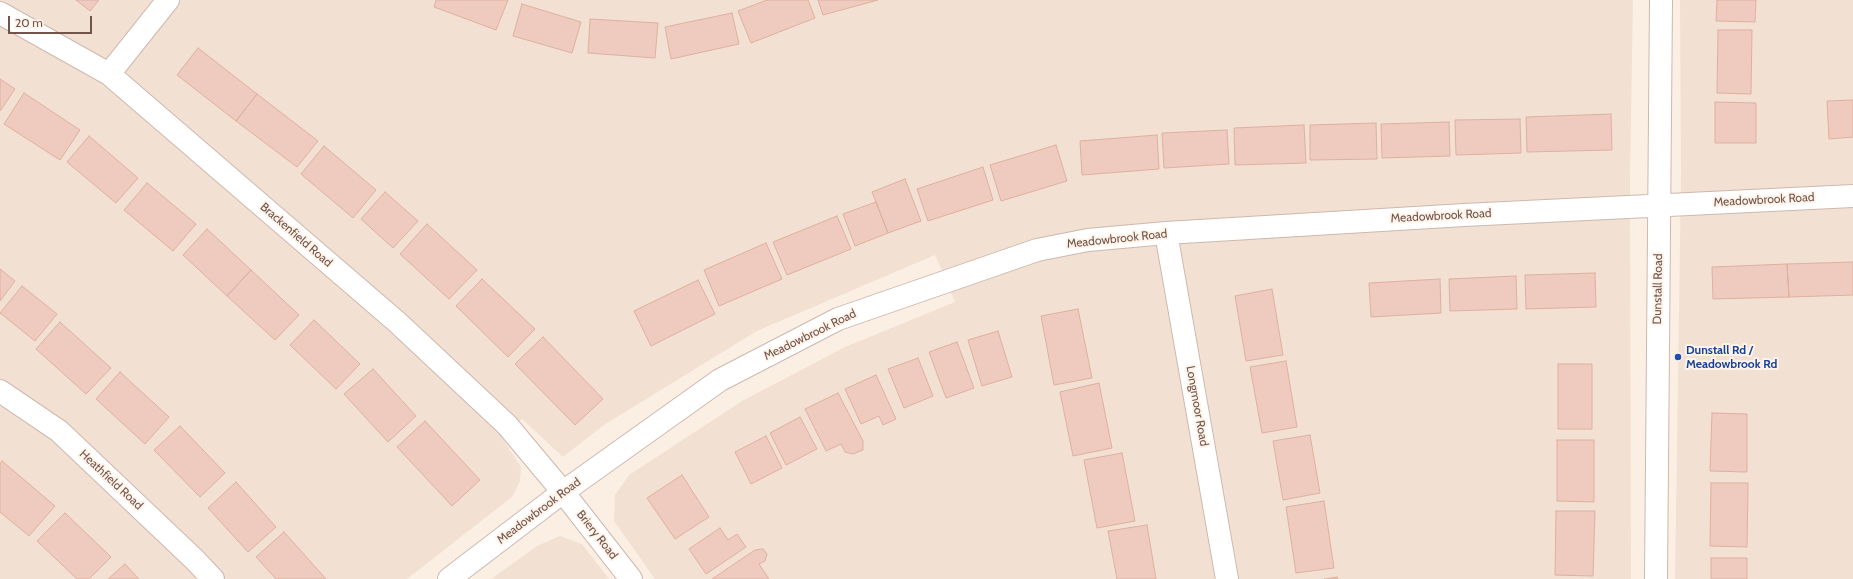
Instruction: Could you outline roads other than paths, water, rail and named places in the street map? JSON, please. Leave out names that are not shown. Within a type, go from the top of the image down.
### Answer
[{"type":"street","points":[[109,74],[168,0]]},
{"type":"street","name":"Dunstall Road","points":[[1656,579],[1658,205],[1661,0]]},
{"type":"street","name":"Brackenfield Road","points":[[0,13],[109,74],[397,322],[507,425],[563,492]]},
{"type":"street","name":"Meadowbrook Road","points":[[449,579],[563,492],[720,380],[838,319],[1037,250],[1088,240],[1166,233],[1464,215],[1853,196]]},
{"type":"street","name":"Longmoor Road","points":[[1166,233],[1227,579]]},
{"type":"street","name":"Heathfield Road","points":[[0,391],[59,431],[196,560],[213,579]]},
{"type":"street","name":"Briery Road","points":[[563,492],[631,579]]},
{"type":"place","name":"Dunstall Rd / Meadowbrook Rd","points":[[1678,357]]}]
